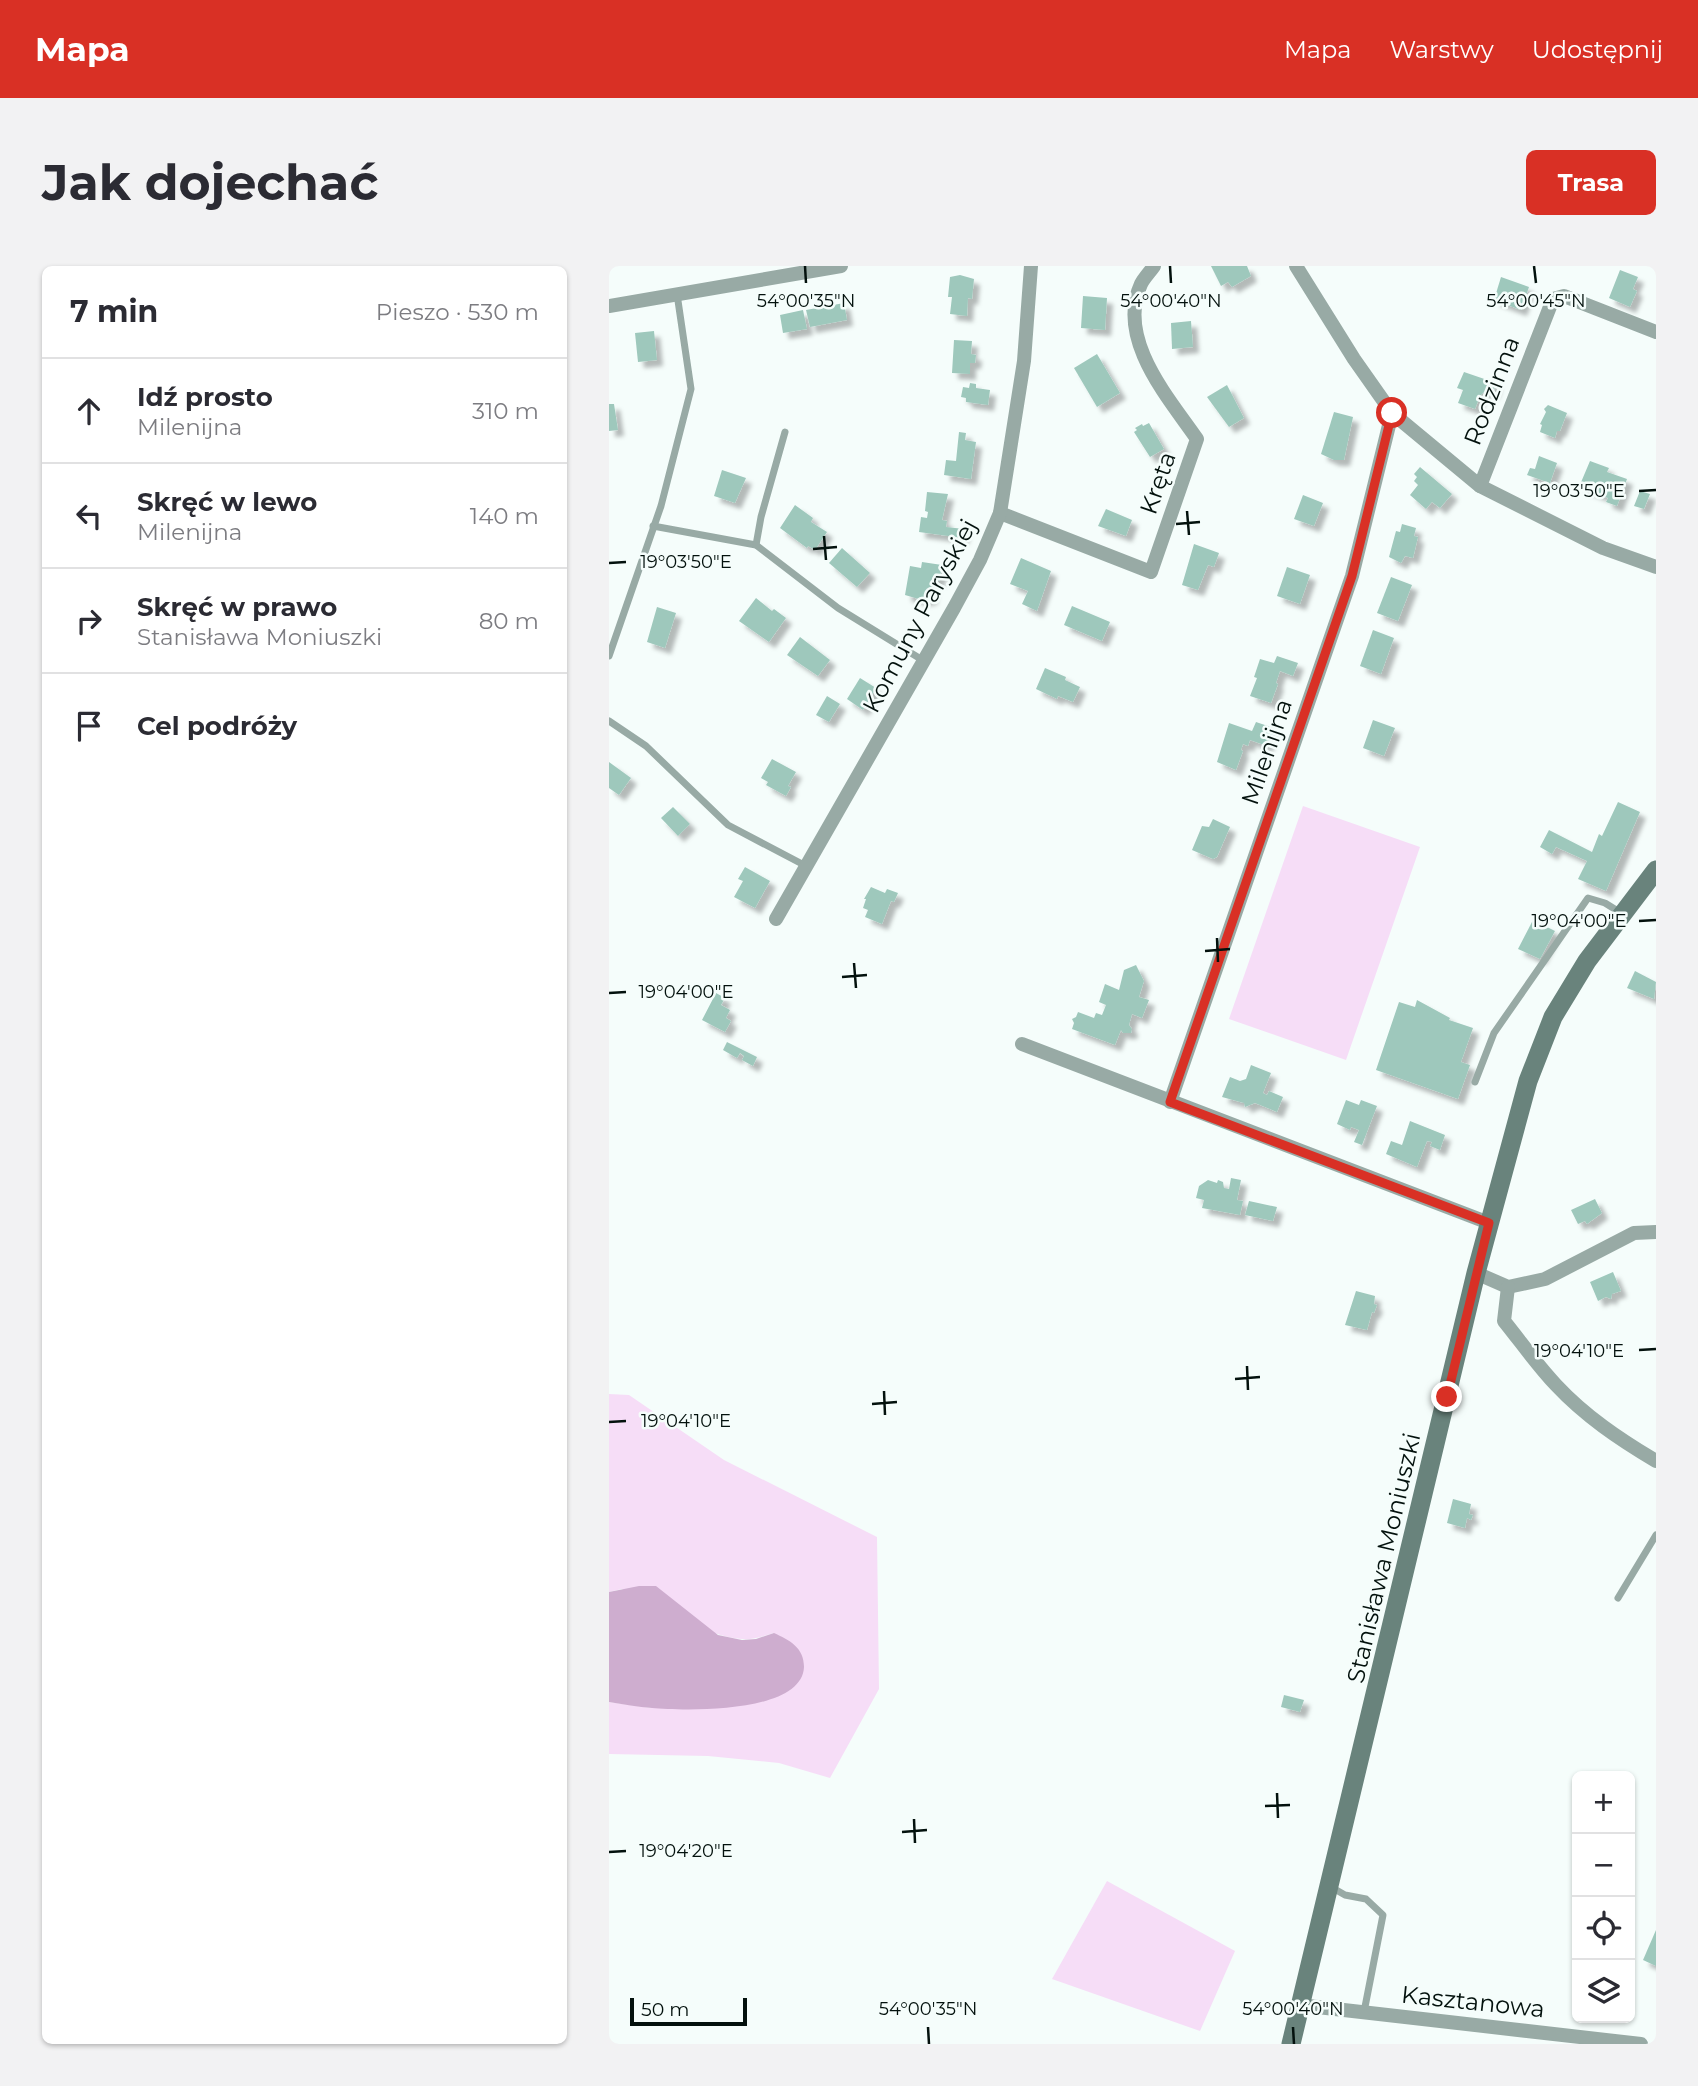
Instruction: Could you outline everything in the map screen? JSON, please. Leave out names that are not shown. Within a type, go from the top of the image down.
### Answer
[{"type":"main road","name":"Stanisława Moniuszki","points":[[1291,2044],[1476,1273],[1528,1080],[1553,1017],[1587,961],[1656,870]]},
{"type":"street","points":[[609,306],[790,271],[841,266]]},
{"type":"street","name":"Komuny Paryskiej","points":[[776,919],[980,560],[1000,513],[1024,361],[1031,266]]},
{"type":"street","name":"Kręta","points":[[1000,513],[1151,572],[1197,439],[1160,385],[1137,340],[1135,309],[1141,284],[1154,266]]},
{"type":"street","points":[[1296,266],[1354,359],[1392,413],[1479,486],[1603,548],[1656,567]]},
{"type":"street","name":"Rodzinna","points":[[1479,486],[1552,299],[1564,296],[1656,332]]},
{"type":"street","name":"Milenijna","points":[[1170,1102],[1352,576],[1392,413]]},
{"type":"street","points":[[1022,1044],[1489,1223]]},
{"type":"street","points":[[1476,1273],[1509,1287],[1545,1279],[1634,1233],[1656,1232]]},
{"type":"street","points":[[1509,1287],[1504,1321],[1517,1341],[1555,1384],[1599,1425],[1656,1461]]},
{"type":"street","name":"Kasztanowa","points":[[1300,2005],[1641,2044]]},
{"type":"lane","points":[[609,656],[653,526],[691,389],[677,293]]},
{"type":"lane","points":[[756,545],[761,517],[785,432]]},
{"type":"lane","points":[[653,526],[756,545],[838,608],[924,661]]},
{"type":"lane","points":[[609,721],[646,746],[728,824],[807,866]]},
{"type":"lane","points":[[1475,1082],[1494,1033],[1588,898],[1605,903],[1622,914]]},
{"type":"lane","points":[[1618,1598],[1656,1535]]},
{"type":"lane","points":[[1330,1887],[1345,1895],[1366,1899],[1383,1914],[1364,2013]]},
{"type":"shaded area","points":[[1303,806],[1420,847],[1346,1060],[1229,1019]]},
{"type":"shaded area","points":[[609,1394],[629,1395],[724,1460],[877,1537],[879,1689],[830,1778],[779,1763],[708,1756],[609,1754],[609,1702],[651,1708],[717,1708],[774,1633],[750,1639],[728,1637],[681,1619],[622,1589],[609,1592]]},
{"type":"shaded area","points":[[639,1586],[656,1586],[718,1635],[742,1640],[774,1633],[785,1638],[795,1645],[803,1660],[804,1667],[798,1682],[784,1694],[764,1701],[714,1709],[668,1709],[609,1702],[609,1592]]},
{"type":"shaded area","points":[[1107,1881],[1235,1951],[1200,2031],[1052,1979]]},
{"type":"building","points":[[1211,266],[1247,266],[1251,276],[1232,287],[1228,282],[1221,286]]},
{"type":"building","points":[[1620,270],[1638,277],[1633,289],[1637,291],[1630,307],[1609,298]]},
{"type":"building","points":[[960,275],[974,279],[972,299],[968,298],[967,316],[950,314],[950,277]]},
{"type":"building","points":[[1501,277],[1529,287],[1521,310],[1494,300]]},
{"type":"building","points":[[1083,296],[1107,298],[1105,330],[1081,328]]},
{"type":"building","points":[[844,303],[847,320],[810,327],[806,310]]},
{"type":"building","points":[[803,310],[807,329],[783,333],[780,315]]},
{"type":"building","points":[[1191,321],[1193,347],[1172,349],[1171,323]]},
{"type":"building","points":[[654,331],[657,360],[638,362],[635,333]]},
{"type":"building","points":[[954,340],[972,341],[971,354],[976,355],[975,363],[970,363],[970,374],[952,373]]},
{"type":"building","points":[[1097,354],[1120,393],[1097,407],[1074,368]]},
{"type":"building","points":[[1464,372],[1496,383],[1493,393],[1486,390],[1480,396],[1475,409],[1458,403],[1463,390],[1457,388]]},
{"type":"building","points":[[970,383],[976,384],[976,388],[990,390],[988,405],[966,402],[966,398],[961,397],[963,387],[969,388]]},
{"type":"building","points":[[1227,385],[1244,418],[1229,427],[1207,397]]},
{"type":"building","points":[[609,404],[614,404],[618,430],[609,431]]},
{"type":"building","points":[[1548,405],[1567,413],[1555,438],[1540,432],[1540,424],[1546,412],[1544,409]]},
{"type":"building","points":[[1334,412],[1353,417],[1344,460],[1334,460],[1321,454]]},
{"type":"building","points":[[1149,423],[1164,449],[1150,457],[1134,432],[1137,430],[1135,428]]},
{"type":"building","points":[[959,432],[966,433],[965,440],[976,442],[971,479],[944,475],[946,460],[956,461]]},
{"type":"building","points":[[1539,456],[1557,463],[1550,483],[1527,475],[1530,468],[1535,469]]},
{"type":"building","points":[[1590,461],[1609,468],[1607,472],[1627,479],[1617,506],[1606,502],[1608,498],[1579,487]]},
{"type":"building","points":[[1420,467],[1452,494],[1440,508],[1432,502],[1426,509],[1410,495],[1418,485],[1414,481],[1417,477],[1414,474]]},
{"type":"building","points":[[722,470],[746,478],[735,503],[714,496]]},
{"type":"building","points":[[1640,491],[1650,494],[1644,509],[1634,506]]},
{"type":"building","points":[[927,492],[948,494],[942,520],[947,521],[946,527],[964,529],[963,538],[919,532],[921,517],[927,518]]},
{"type":"building","points":[[1303,495],[1323,503],[1314,526],[1294,519]]},
{"type":"building","points":[[795,505],[813,518],[811,522],[827,532],[815,550],[808,546],[807,548],[780,528]]},
{"type":"building","points":[[1106,509],[1132,520],[1126,536],[1098,526]]},
{"type":"building","points":[[1402,524],[1416,528],[1414,536],[1418,537],[1413,558],[1405,556],[1401,563],[1389,557],[1396,531],[1400,532]]},
{"type":"building","points":[[1194,544],[1219,553],[1214,567],[1208,565],[1198,590],[1182,585]]},
{"type":"building","points":[[842,548],[870,573],[857,587],[829,563]]},
{"type":"building","points":[[1021,558],[1051,571],[1037,611],[1022,604],[1028,591],[1010,584]]},
{"type":"building","points":[[922,562],[942,565],[939,581],[934,580],[931,599],[922,600],[905,595],[910,566],[921,568]]},
{"type":"building","points":[[1287,567],[1310,575],[1300,604],[1277,596]]},
{"type":"building","points":[[1391,577],[1412,585],[1398,621],[1377,613]]},
{"type":"building","points":[[756,598],[786,618],[769,642],[739,621]]},
{"type":"building","points":[[1072,606],[1110,622],[1102,641],[1064,625]]},
{"type":"building","points":[[657,607],[676,613],[665,648],[647,642]]},
{"type":"building","points":[[1373,630],[1394,638],[1381,674],[1360,666]]},
{"type":"building","points":[[800,637],[830,660],[818,676],[787,655]]},
{"type":"building","points":[[1277,656],[1298,663],[1293,676],[1280,671],[1271,703],[1250,696],[1260,659],[1274,663]]},
{"type":"building","points":[[1045,668],[1066,677],[1065,680],[1080,687],[1073,702],[1058,696],[1057,699],[1036,689]]},
{"type":"building","points":[[860,678],[876,688],[863,710],[847,699]]},
{"type":"building","points":[[827,696],[840,704],[829,722],[816,715]]},
{"type":"building","points":[[1373,720],[1395,728],[1384,756],[1363,748]]},
{"type":"building","points":[[1256,722],[1274,728],[1267,746],[1250,740],[1248,746],[1243,744],[1236,770],[1217,762],[1229,723],[1252,731]]},
{"type":"building","points":[[772,759],[796,772],[786,796],[766,785],[768,782],[761,778]]},
{"type":"building","points":[[609,762],[631,778],[619,795],[609,788]]},
{"type":"building","points":[[1618,802],[1640,812],[1606,891],[1578,879],[1587,861],[1556,847],[1552,854],[1540,847],[1549,830],[1592,852]]},
{"type":"building","points":[[673,807],[690,824],[678,836],[661,818]]},
{"type":"building","points":[[1213,819],[1230,827],[1217,857],[1213,859],[1192,850],[1202,826],[1209,827]]},
{"type":"building","points":[[745,867],[770,881],[755,908],[734,897],[743,881],[738,879]]},
{"type":"building","points":[[871,887],[885,893],[887,889],[898,893],[894,902],[891,901],[882,924],[865,917],[868,910],[863,908],[864,899]]},
{"type":"building","points":[[1533,920],[1555,931],[1540,959],[1518,949]]},
{"type":"building","points":[[1136,965],[1144,981],[1139,997],[1149,1000],[1142,1018],[1132,1014],[1129,1025],[1131,1033],[1123,1033],[1121,1030],[1115,1045],[1072,1029],[1072,1019],[1078,1012],[1094,1018],[1096,1013],[1102,1015],[1106,1005],[1099,1002],[1105,984],[1119,990],[1124,970]]},
{"type":"building","points":[[1635,971],[1656,982],[1654,999],[1627,988]]},
{"type":"building","points":[[716,993],[725,998],[721,1005],[730,1010],[726,1018],[731,1021],[725,1032],[702,1020]]},
{"type":"building","points":[[1417,1000],[1450,1018],[1449,1020],[1473,1028],[1461,1062],[1470,1065],[1458,1099],[1376,1070],[1399,1002],[1415,1007]]},
{"type":"building","points":[[727,1042],[757,1057],[753,1066],[742,1060],[744,1056],[740,1053],[737,1058],[723,1050]]},
{"type":"building","points":[[1251,1065],[1271,1073],[1263,1093],[1267,1095],[1269,1091],[1283,1097],[1277,1112],[1255,1103],[1245,1107],[1244,1103],[1222,1097],[1230,1077],[1240,1081],[1246,1079]]},
{"type":"building","points":[[1346,1100],[1359,1105],[1361,1100],[1377,1106],[1362,1145],[1354,1142],[1359,1130],[1351,1127],[1350,1130],[1337,1124]]},
{"type":"building","points":[[1410,1121],[1445,1135],[1440,1150],[1430,1146],[1432,1142],[1427,1141],[1417,1167],[1386,1154],[1391,1141],[1402,1145]]},
{"type":"building","points":[[1231,1178],[1241,1180],[1237,1200],[1243,1201],[1240,1215],[1202,1208],[1204,1200],[1196,1198],[1199,1186],[1208,1180],[1217,1183],[1218,1180],[1223,1182],[1224,1188],[1229,1189]]},
{"type":"building","points":[[1595,1199],[1602,1213],[1587,1224],[1585,1221],[1578,1224],[1571,1210]]},
{"type":"building","points":[[1249,1201],[1277,1207],[1273,1221],[1245,1215]]},
{"type":"building","points":[[1613,1272],[1621,1291],[1612,1294],[1611,1299],[1606,1297],[1598,1301],[1590,1282]]},
{"type":"building","points":[[1356,1291],[1375,1296],[1374,1304],[1377,1305],[1367,1330],[1345,1325]]},
{"type":"building","points":[[1453,1499],[1471,1504],[1469,1514],[1473,1515],[1471,1520],[1467,1518],[1465,1528],[1447,1523]]},
{"type":"building","points":[[1284,1695],[1304,1700],[1300,1712],[1281,1707]]},
{"type":"building","points":[[1656,1930],[1656,1966],[1643,1960]]},
{"type":"route","points":[[1392,413],[1352,576],[1170,1102],[1489,1223],[1447,1397]]}]
